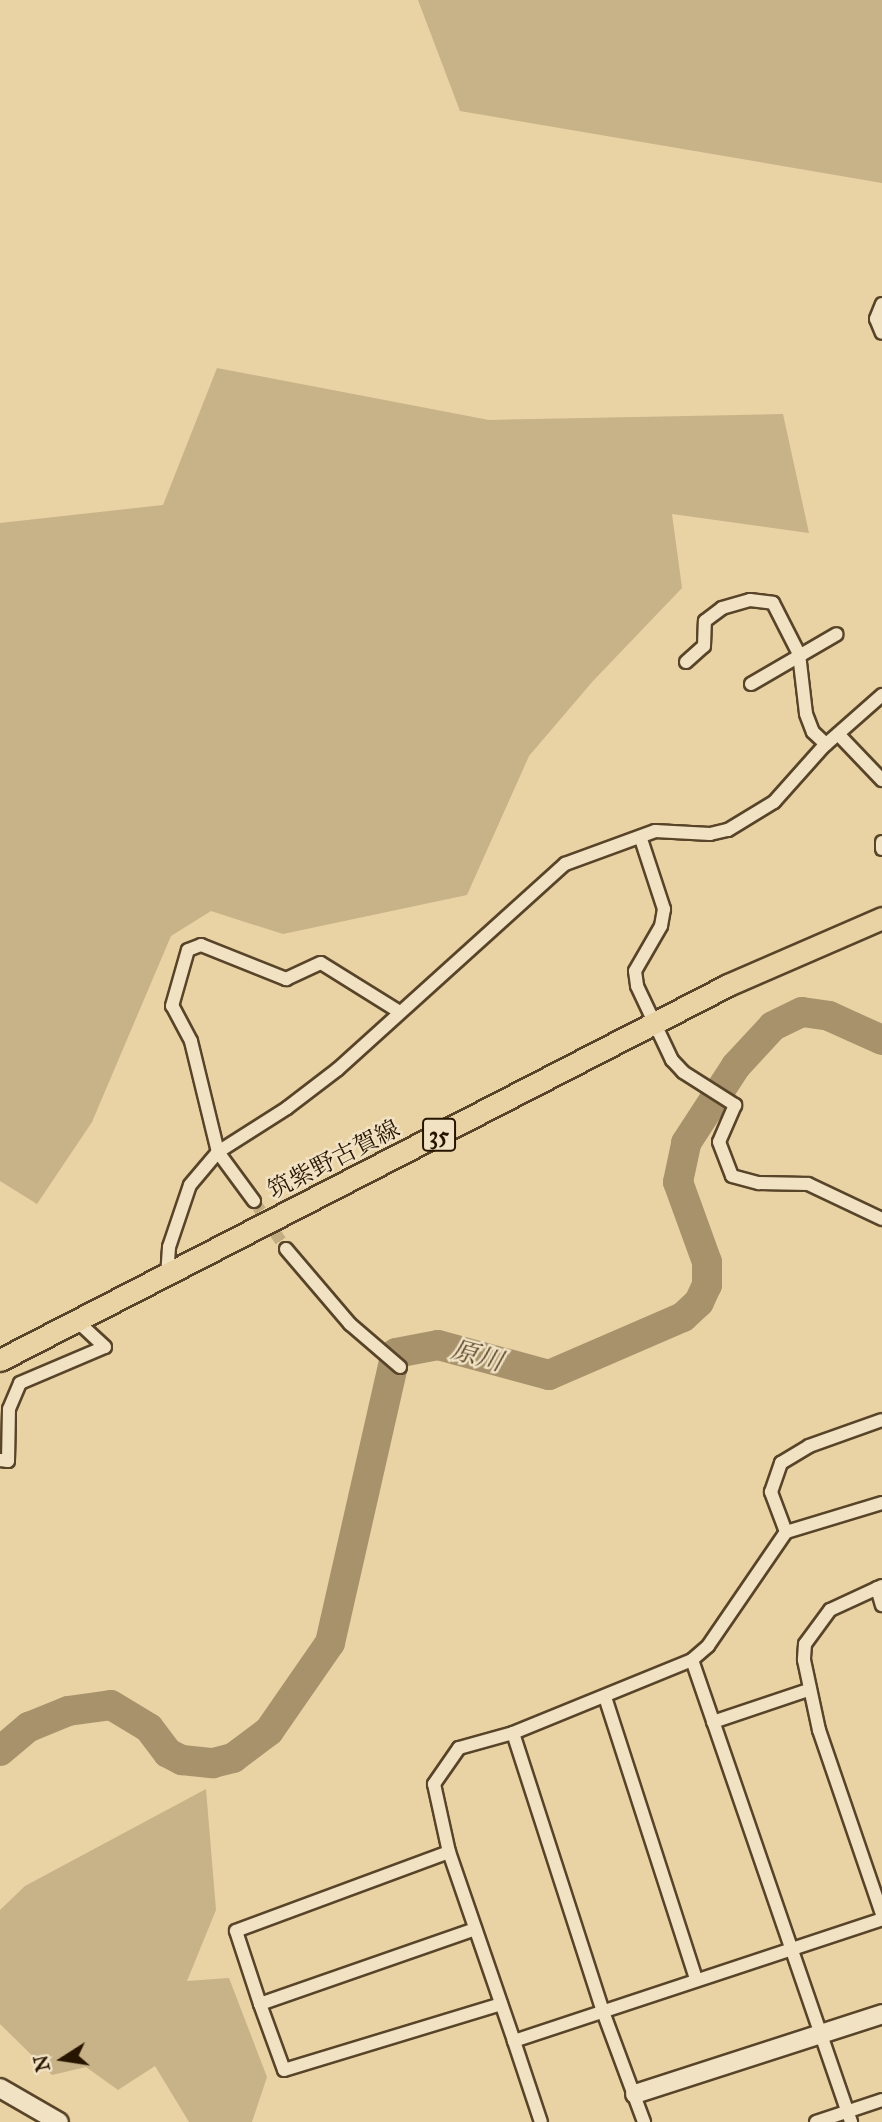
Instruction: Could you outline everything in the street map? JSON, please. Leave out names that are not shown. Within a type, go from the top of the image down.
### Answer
[{"type":"main road","name":"筑紫野古賀線","points":[[0,1360],[728,985],[882,918]]},
{"type":"street","points":[[882,304],[876,319],[882,333]]},
{"type":"street","points":[[686,662],[704,646],[705,621],[722,608],[750,600],[773,603],[780,609],[799,654],[806,714],[813,732],[826,744]]},
{"type":"street","points":[[751,684],[837,634]]},
{"type":"street","points":[[167,1276],[170,1247],[190,1185],[218,1152],[338,1069],[398,1011],[565,864],[620,842],[641,839],[655,831],[710,834],[728,830],[775,802],[826,744],[882,695]]},
{"type":"street","points":[[838,734],[882,780]]},
{"type":"street","points":[[641,839],[664,909],[662,926],[635,971],[653,1024],[672,1060],[735,1105],[719,1142],[732,1176],[759,1182],[808,1184],[882,1219]]},
{"type":"street","points":[[882,842],[882,849]]},
{"type":"street","points":[[254,1201],[218,1152],[191,1041],[172,1006],[188,950],[201,945],[286,979],[321,962],[398,1011]]},
{"type":"street","points":[[286,1249],[350,1324],[400,1367]]},
{"type":"street","points":[[0,1460],[8,1461],[9,1409],[20,1383],[104,1347],[78,1322]]},
{"type":"street","points":[[786,1532],[771,1492],[780,1462],[809,1446],[882,1420]]},
{"type":"street","points":[[541,2122],[449,1852],[434,1784],[459,1748],[513,1732],[692,1660],[708,1646],[786,1532],[882,1503]]},
{"type":"street","points":[[514,2041],[882,1916],[808,1690],[804,1644],[830,1611],[879,1587],[882,1605]]},
{"type":"street","points":[[692,1660],[849,2117]]},
{"type":"street","points":[[713,1721],[808,1690]]},
{"type":"street","points":[[605,1697],[696,1978]]},
{"type":"street","points":[[513,1732],[602,2009],[644,2122]]},
{"type":"street","points":[[449,1852],[236,1931],[260,2004],[284,2070],[501,2004]]},
{"type":"street","points":[[260,2004],[475,1929]]},
{"type":"street","points":[[635,2094],[882,2014]]},
{"type":"street","points":[[0,2088],[59,2122]]},
{"type":"street","points":[[816,2122],[849,2117],[882,2100]]},
{"type":"shaded area","points":[[418,0],[882,0],[882,183],[460,111]]},
{"type":"shaded area","points":[[217,368],[489,420],[783,414],[809,533],[672,514],[682,588],[593,681],[529,756],[467,895],[283,934],[211,911],[171,936],[92,1122],[37,1204],[0,1181],[0,523],[163,505]]},
{"type":"shaded area","points":[[206,1789],[216,1910],[187,1981],[229,1978],[267,2077],[252,2122],[189,2122],[155,2066],[118,2090],[86,2067],[52,2075],[0,2024],[0,1910],[25,1886]]},
{"type":"waterway","name":"原川","points":[[0,1751],[29,1727],[68,1711],[111,1705],[149,1728],[168,1753],[182,1760],[213,1763],[233,1758],[269,1731],[330,1643],[396,1353],[438,1345],[549,1375],[683,1317],[699,1302],[707,1285],[707,1262],[678,1182],[686,1143],[736,1066],[773,1026],[802,1012],[829,1016],[882,1040]]},
{"type":"tunnel","points":[[254,1201],[286,1249]]}]
